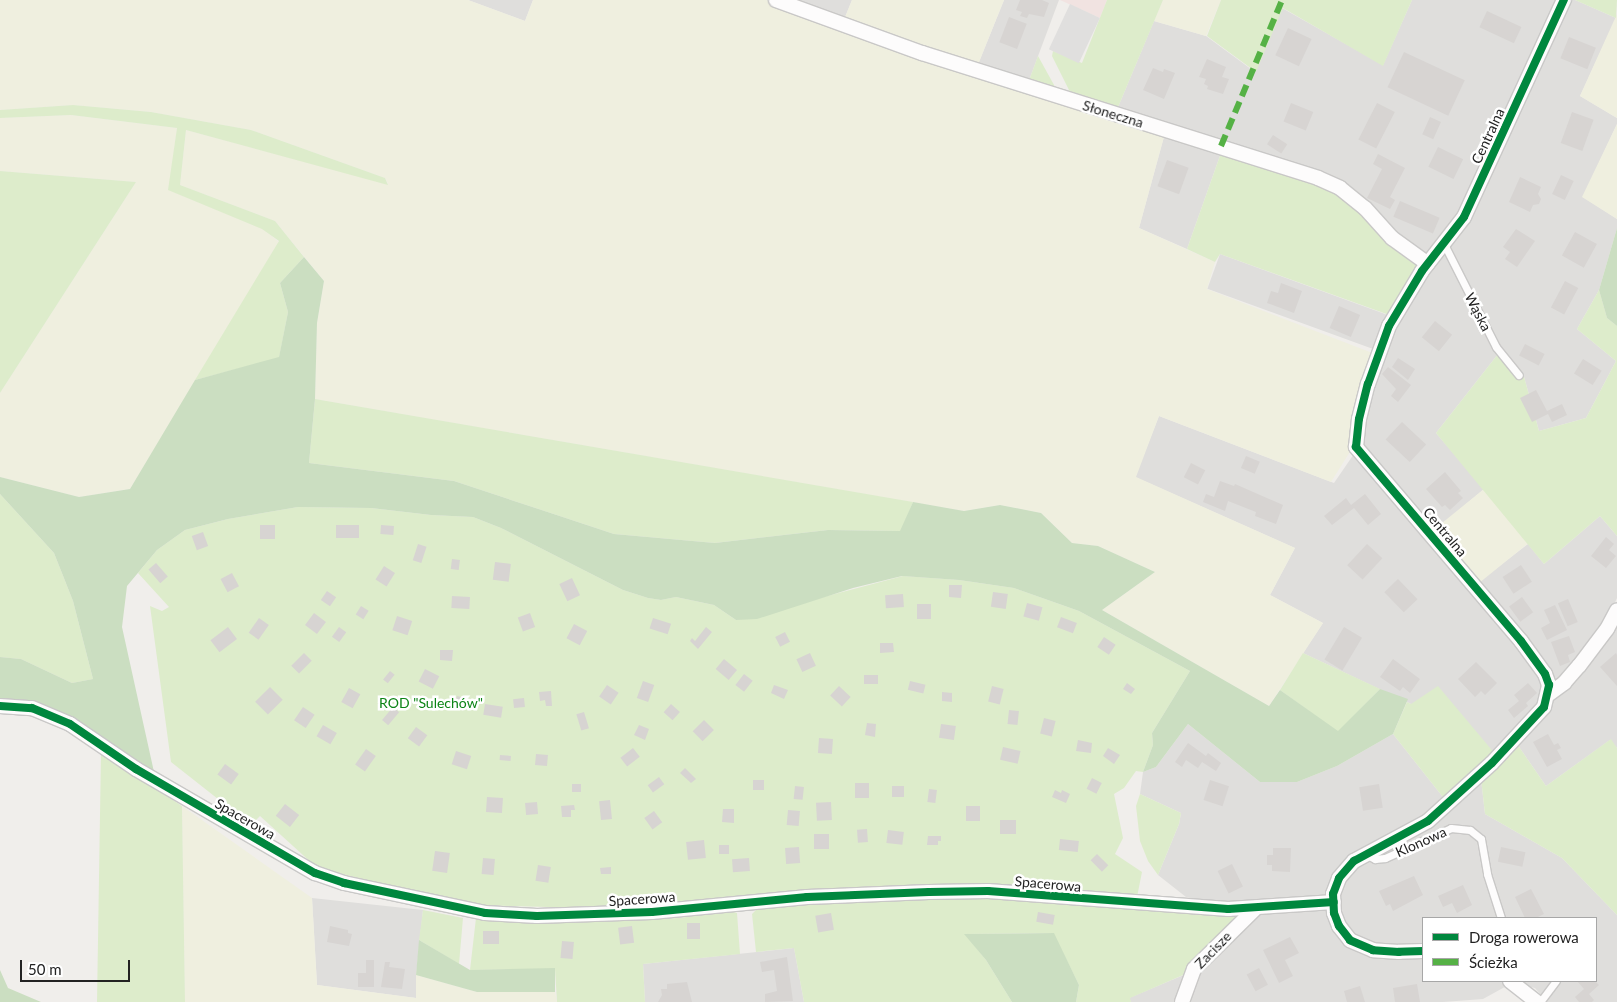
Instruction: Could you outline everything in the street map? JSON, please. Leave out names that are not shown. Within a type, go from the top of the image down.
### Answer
[{"type":"street","name":"Słoneczna","points":[[776,0],[958,65],[1318,178],[1340,188],[1365,208],[1392,238],[1428,264]]},
{"type":"street","name":"Centralna","points":[[1549,694],[1549,685],[1545,674],[1526,648],[1356,447],[1359,419],[1368,384],[1389,326],[1428,264],[1464,217],[1564,0]]},
{"type":"street","points":[[1422,951],[1373,950],[1350,940],[1339,926],[1334,913],[1333,894],[1339,878],[1354,861],[1428,822],[1499,756],[1544,707],[1549,694],[1564,683],[1579,666],[1607,628],[1617,610]]},
{"type":"street","name":"Spacerowa","points":[[0,706],[32,708],[70,724],[136,769],[315,872],[344,883],[485,912],[537,916],[643,913],[806,897],[988,891],[1228,909],[1334,902]]},
{"type":"street","name":"Zacisze","points":[[1182,1002],[1194,969],[1257,907]]},
{"type":"street","points":[[1511,982],[1538,1002]]},
{"type":"lane","name":"Wąska","points":[[1444,244],[1496,347],[1519,375]]},
{"type":"lane","name":"Klonowa","points":[[1367,855],[1376,859],[1385,858],[1451,828],[1470,830],[1481,838],[1487,874],[1501,917]]},
{"type":"lane","points":[[1538,1002],[1555,982]]},
{"type":"shaded area","points":[[468,0],[533,0],[525,21]]},
{"type":"shaded area","points":[[782,0],[852,0],[843,22]]},
{"type":"shaded area","points":[[1004,0],[1059,0],[1028,83],[977,67]]},
{"type":"shaded area","points":[[1060,0],[1107,0],[1100,18]]},
{"type":"shaded area","points":[[1412,0],[1560,0],[1462,215],[1427,259],[1393,236],[1368,205],[1116,112],[1154,21],[1206,36],[1255,72],[1282,8],[1383,65]]},
{"type":"shaded area","points":[[1568,0],[1575,0],[1616,18],[1580,96],[1617,118],[1617,124],[1583,197],[1617,219],[1617,228],[1599,290],[1577,329],[1616,361],[1586,418],[1539,431],[1523,373],[1502,349],[1436,433],[1484,489],[1433,532],[1360,445],[1363,418],[1392,327],[1448,244]]},
{"type":"shaded area","points":[[1070,4],[1100,18],[1079,63],[1049,49]]},
{"type":"shaded area","points":[[1165,133],[1222,150],[1187,249],[1139,228]]},
{"type":"shaded area","points":[[1220,254],[1392,317],[1379,351],[1207,289]]},
{"type":"shaded area","points":[[1159,416],[1334,483],[1356,451],[1519,644],[1546,688],[1541,706],[1496,755],[1411,704],[1303,653],[1323,623],[1270,595],[1295,548],[1135,477]]},
{"type":"shaded area","points":[[1600,516],[1617,536],[1617,598],[1604,626],[1553,687],[1476,584],[1528,544],[1544,564]]},
{"type":"shaded area","points":[[1617,618],[1617,748],[1610,740],[1546,786],[1517,744],[1552,696]]},
{"type":"shaded area","points":[[1188,724],[1260,782],[1297,782],[1337,766],[1393,734],[1446,801],[1481,779],[1485,814],[1562,858],[1617,915],[1617,1002],[1547,1002],[1535,988],[1512,983],[1483,999],[1443,1002],[1131,1002],[1129,998],[1198,969],[1217,905],[1186,897],[1158,875],[1179,824],[1181,813],[1140,794],[1143,772],[1156,767]]},
{"type":"shaded area","points":[[312,898],[423,910],[416,975],[416,998],[317,985]]},
{"type":"shaded area","points":[[794,948],[804,1002],[645,1002],[643,964]]},
{"type":"green space","points":[[0,0],[468,0],[525,21],[533,0],[766,0],[1165,133],[1139,228],[1215,262],[1207,289],[1375,354],[1353,447],[1331,482],[1159,416],[1136,477],[1295,548],[1270,595],[1323,623],[1269,706],[1102,610],[1155,572],[1098,546],[1072,543],[1041,513],[1000,505],[964,511],[315,399],[317,323],[324,281],[275,221],[180,185],[186,130],[388,184],[385,178],[251,130],[151,112],[73,105],[0,110]]},
{"type":"green space","points":[[852,0],[1004,0],[977,67],[843,22]]},
{"type":"green space","points":[[1107,0],[1163,0],[1116,112],[1072,96],[1052,56],[1053,51],[1082,63]]},
{"type":"green space","points":[[1163,0],[1221,0],[1206,36],[1154,21]]},
{"type":"green space","points":[[1221,0],[1412,0],[1383,66],[1283,8],[1256,72],[1207,36]]},
{"type":"green space","points":[[1575,0],[1617,0],[1616,18]]},
{"type":"green space","points":[[1617,14],[1617,118],[1580,96]]},
{"type":"green space","points":[[1038,56],[1059,94],[1028,83]]},
{"type":"green space","points":[[73,105],[151,112],[251,130],[385,178],[388,185],[186,130],[180,185],[275,221],[304,257],[280,283],[288,312],[279,358],[195,380],[279,241],[262,229],[168,190],[177,128],[71,115],[0,118],[0,110]]},
{"type":"green space","points":[[71,115],[177,128],[169,190],[263,229],[279,242],[130,489],[79,497],[0,477],[0,393],[136,182],[0,171],[0,118]]},
{"type":"green space","points":[[1617,124],[1617,219],[1582,197]]},
{"type":"green space","points":[[1222,150],[1339,192],[1423,264],[1392,316],[1220,254],[1215,262],[1187,249]]},
{"type":"green space","points":[[0,171],[136,182],[0,393]]},
{"type":"green space","points":[[1617,228],[1617,326],[1607,318],[1599,290]]},
{"type":"green space","points":[[304,257],[324,281],[317,323],[315,399],[309,463],[454,481],[614,534],[715,543],[828,530],[900,531],[913,502],[964,511],[1000,505],[1041,513],[1072,543],[1098,546],[1155,572],[1102,610],[1269,706],[1280,690],[1338,731],[1380,689],[1408,699],[1393,734],[1337,766],[1297,782],[1260,782],[1188,724],[1156,767],[1143,772],[1153,745],[1152,733],[1190,671],[1079,611],[1014,588],[959,580],[902,576],[853,588],[757,619],[736,620],[714,605],[676,597],[661,600],[648,598],[623,590],[501,528],[473,517],[431,515],[371,508],[298,507],[228,519],[185,530],[157,550],[127,586],[122,627],[154,772],[37,703],[0,703],[0,657],[21,659],[72,683],[93,679],[73,601],[54,553],[0,494],[0,477],[79,497],[130,489],[195,380],[279,357],[288,312],[280,283]]},
{"type":"green space","points":[[1599,290],[1607,318],[1617,326],[1617,536],[1600,516],[1544,564],[1436,433],[1502,349],[1523,373],[1539,431],[1586,418],[1616,361],[1577,329]]},
{"type":"green space","points":[[315,399],[913,502],[901,531],[828,530],[715,543],[614,534],[454,481],[309,463]]},
{"type":"green space","points":[[1484,489],[1528,543],[1476,586],[1432,531]]},
{"type":"green space","points":[[0,494],[54,553],[73,601],[93,679],[72,683],[21,659],[0,657]]},
{"type":"green space","name":"ROD \"Sulechów\"","points":[[298,507],[371,508],[431,515],[473,517],[501,528],[623,590],[648,598],[661,600],[676,597],[714,605],[736,620],[903,576],[959,580],[1014,588],[1079,611],[1190,671],[1152,733],[1153,745],[1143,772],[1136,771],[1124,788],[1114,794],[1123,838],[1115,854],[1142,872],[1137,897],[1049,889],[589,908],[474,905],[315,866],[260,816],[251,825],[171,762],[150,606],[162,611],[169,607],[138,573],[157,550],[185,530],[228,519]]},
{"type":"green space","points":[[1303,653],[1380,689],[1338,732],[1280,690]]},
{"type":"green space","points":[[1438,686],[1496,755],[1446,801],[1393,734],[1407,702],[1411,704]]},
{"type":"green space","points":[[1611,739],[1617,748],[1617,915],[1562,858],[1485,814],[1481,779],[1517,744],[1546,786]]},
{"type":"green space","points":[[101,752],[182,806],[185,1002],[97,1002]]},
{"type":"green space","points":[[1140,794],[1181,813],[1179,824],[1158,875],[1148,861],[1140,841],[1136,806]]},
{"type":"green space","points":[[182,806],[312,898],[317,985],[416,998],[416,975],[477,992],[555,992],[557,1002],[185,1002]]},
{"type":"green space","points":[[977,898],[1249,911],[1190,972],[1130,998],[1131,1002],[1076,1002],[1079,985],[1053,933],[965,934],[986,960],[1012,1002],[804,1002],[794,948],[756,952],[752,914],[758,908],[816,903]]},
{"type":"green space","points":[[423,910],[463,918],[459,964],[419,940]]},
{"type":"green space","points":[[730,911],[737,913],[740,954],[643,964],[645,1002],[557,1002],[555,969],[470,970],[476,918],[530,921],[601,921],[679,918]]},
{"type":"green space","points":[[1054,933],[1079,985],[1076,1002],[1012,1002],[986,960],[964,934]]},
{"type":"green space","points":[[419,940],[470,970],[555,968],[555,992],[477,992],[416,975]]},
{"type":"green space","points":[[0,970],[8,988],[41,1002],[0,1002]]},
{"type":"building","points":[[1020,0],[1042,0],[1049,3],[1044,17],[1029,14],[1027,18],[1020,16],[1022,12],[1016,10]]},
{"type":"building","points":[[1487,11],[1521,27],[1514,43],[1479,27]]},
{"type":"building","points":[[1009,17],[1027,24],[1017,49],[999,42]]},
{"type":"building","points":[[1288,28],[1312,39],[1299,66],[1275,55]]},
{"type":"building","points":[[1569,37],[1596,48],[1587,69],[1560,58]]},
{"type":"building","points":[[1404,52],[1465,80],[1448,116],[1388,87]]},
{"type":"building","points":[[1207,59],[1226,67],[1222,77],[1229,79],[1223,94],[1207,89],[1208,86],[1204,84],[1206,79],[1199,77]]},
{"type":"building","points":[[1153,68],[1163,72],[1164,69],[1175,73],[1164,99],[1143,90]]},
{"type":"building","points":[[1291,103],[1313,112],[1306,131],[1284,122]]},
{"type":"building","points":[[1377,103],[1395,112],[1376,149],[1358,140]]},
{"type":"building","points":[[1572,112],[1594,120],[1582,151],[1561,143]]},
{"type":"building","points":[[1430,117],[1441,122],[1433,139],[1422,134]]},
{"type":"building","points":[[1273,135],[1287,144],[1281,153],[1267,144]]},
{"type":"building","points":[[1438,147],[1463,159],[1454,179],[1428,167]]},
{"type":"building","points":[[1378,154],[1405,168],[1390,197],[1395,200],[1390,209],[1367,198],[1382,169],[1373,164]]},
{"type":"building","points":[[1167,160],[1189,168],[1179,194],[1157,186]]},
{"type":"building","points":[[1561,175],[1574,181],[1565,200],[1552,194]]},
{"type":"building","points":[[1520,177],[1541,187],[1538,194],[1541,199],[1539,204],[1533,205],[1530,212],[1509,202]]},
{"type":"building","points":[[1400,201],[1440,218],[1433,233],[1393,217]]},
{"type":"building","points":[[1516,229],[1535,241],[1517,267],[1505,259],[1510,252],[1503,247]]},
{"type":"building","points":[[1575,232],[1597,244],[1584,268],[1562,256]]},
{"type":"building","points":[[1565,281],[1578,288],[1564,315],[1551,307]]},
{"type":"building","points":[[1281,283],[1302,291],[1294,313],[1267,303],[1271,291],[1278,293]]},
{"type":"building","points":[[1339,306],[1360,315],[1351,337],[1330,328]]},
{"type":"building","points":[[1435,321],[1452,335],[1439,351],[1422,337]]},
{"type":"building","points":[[1525,344],[1545,354],[1539,366],[1519,356]]},
{"type":"building","points":[[1398,358],[1415,369],[1408,380],[1392,367]]},
{"type":"building","points":[[1583,359],[1602,371],[1593,385],[1574,373]]},
{"type":"building","points":[[1388,367],[1411,385],[1398,402],[1391,396],[1396,389],[1382,374]]},
{"type":"building","points":[[1536,390],[1547,411],[1562,404],[1567,415],[1552,422],[1548,414],[1532,422],[1520,398]]},
{"type":"building","points":[[1402,422],[1426,445],[1410,462],[1386,440]]},
{"type":"building","points":[[1246,456],[1260,462],[1255,474],[1241,468]]},
{"type":"building","points":[[1191,463],[1205,470],[1198,485],[1184,477]]},
{"type":"building","points":[[1445,472],[1461,491],[1458,493],[1463,498],[1450,510],[1445,505],[1442,507],[1426,489]]},
{"type":"building","points":[[1220,481],[1234,486],[1235,484],[1283,505],[1276,524],[1255,516],[1256,512],[1228,501],[1225,511],[1203,502],[1206,494],[1214,497]]},
{"type":"building","points":[[1365,494],[1381,514],[1368,525],[1354,508],[1332,525],[1324,516],[1346,498],[1351,505]]},
{"type":"building","points":[[260,525],[275,525],[275,539],[260,539]]},
{"type":"building","points":[[336,525],[359,525],[359,538],[336,538]]},
{"type":"building","points":[[381,525],[394,526],[393,535],[380,534]]},
{"type":"building","points":[[203,532],[208,546],[197,550],[192,536]]},
{"type":"building","points":[[1606,537],[1614,544],[1609,550],[1616,556],[1606,568],[1591,556]]},
{"type":"building","points":[[418,544],[427,547],[421,563],[413,560]]},
{"type":"building","points":[[1367,544],[1382,558],[1363,580],[1347,565]]},
{"type":"building","points":[[452,559],[460,560],[459,570],[451,569]]},
{"type":"building","points":[[495,562],[511,564],[509,582],[493,580]]},
{"type":"building","points":[[156,563],[168,577],[160,583],[148,570]]},
{"type":"building","points":[[1521,565],[1532,582],[1513,594],[1503,577]]},
{"type":"building","points":[[384,566],[395,573],[387,586],[376,580]]},
{"type":"building","points":[[232,573],[239,586],[228,592],[221,579]]},
{"type":"building","points":[[572,578],[580,595],[567,601],[559,584]]},
{"type":"building","points":[[1398,579],[1417,599],[1404,612],[1384,592]]},
{"type":"building","points":[[949,585],[962,585],[961,598],[949,597]]},
{"type":"building","points":[[327,591],[336,597],[330,606],[321,600]]},
{"type":"building","points":[[993,592],[1008,594],[1006,609],[991,607]]},
{"type":"building","points":[[903,594],[904,607],[886,608],[885,595]]},
{"type":"building","points":[[452,596],[470,597],[469,609],[451,608]]},
{"type":"building","points":[[1522,597],[1533,612],[1520,622],[1509,606]]},
{"type":"building","points":[[1568,599],[1578,622],[1568,626],[1558,603]]},
{"type":"building","points":[[1027,603],[1042,607],[1039,621],[1023,617]]},
{"type":"building","points":[[917,604],[931,604],[931,619],[917,619]]},
{"type":"building","points":[[1555,605],[1567,630],[1547,640],[1541,628],[1550,623],[1544,610]]},
{"type":"building","points":[[361,606],[369,611],[363,619],[356,614]]},
{"type":"building","points":[[314,613],[326,622],[317,634],[305,625]]},
{"type":"building","points":[[530,613],[535,627],[523,632],[518,617]]},
{"type":"building","points":[[397,616],[412,621],[408,635],[392,630]]},
{"type":"building","points":[[1061,617],[1077,623],[1073,633],[1057,627]]},
{"type":"building","points":[[259,618],[269,625],[259,640],[249,633]]},
{"type":"building","points":[[653,618],[671,624],[668,634],[650,628]]},
{"type":"building","points":[[574,624],[587,631],[580,645],[566,638]]},
{"type":"building","points":[[228,627],[237,639],[219,652],[210,640]]},
{"type":"building","points":[[339,627],[346,632],[339,642],[332,637]]},
{"type":"building","points":[[706,627],[712,632],[698,649],[690,641],[692,638],[695,641]]},
{"type":"building","points":[[1344,627],[1362,638],[1342,670],[1324,660]]},
{"type":"building","points":[[785,632],[790,642],[780,647],[775,637]]},
{"type":"building","points":[[1569,636],[1575,652],[1568,655],[1570,662],[1560,666],[1551,642]]},
{"type":"building","points":[[1104,637],[1116,645],[1109,655],[1097,647]]},
{"type":"building","points":[[880,643],[893,643],[894,652],[880,653]]},
{"type":"building","points":[[440,650],[453,650],[452,661],[440,660]]},
{"type":"building","points":[[304,653],[312,661],[299,674],[291,666]]},
{"type":"building","points":[[810,653],[816,666],[802,672],[796,659]]},
{"type":"building","points":[[1616,653],[1617,655],[1617,686],[1600,667]]},
{"type":"building","points":[[724,659],[737,670],[729,680],[716,669]]},
{"type":"building","points":[[1393,659],[1420,679],[1410,693],[1403,687],[1400,691],[1380,677]]},
{"type":"building","points":[[1476,662],[1497,683],[1485,695],[1481,691],[1475,697],[1458,679]]},
{"type":"building","points":[[425,669],[439,676],[433,689],[419,681]]},
{"type":"building","points":[[390,671],[395,675],[388,683],[383,680]]},
{"type":"building","points":[[744,674],[753,681],[744,692],[735,685]]},
{"type":"building","points":[[864,675],[878,675],[878,684],[864,684]]},
{"type":"building","points":[[643,681],[654,685],[648,702],[637,698]]},
{"type":"building","points":[[910,681],[926,685],[923,694],[908,690]]},
{"type":"building","points":[[1127,683],[1135,689],[1131,694],[1123,689]]},
{"type":"building","points":[[1528,683],[1537,693],[1526,703],[1528,706],[1514,718],[1508,710],[1519,701],[1514,695]]},
{"type":"building","points":[[607,685],[619,693],[611,704],[599,697]]},
{"type":"building","points":[[774,685],[788,690],[784,699],[771,693]]},
{"type":"building","points":[[839,686],[851,697],[842,706],[830,696]]},
{"type":"building","points":[[992,686],[1004,689],[1000,704],[988,702]]},
{"type":"building","points":[[270,687],[283,700],[268,715],[255,702]]},
{"type":"building","points":[[349,688],[360,694],[353,708],[341,702]]},
{"type":"building","points":[[551,691],[552,706],[546,706],[545,700],[540,701],[539,692]]},
{"type":"building","points":[[942,692],[952,693],[952,702],[942,701]]},
{"type":"building","points":[[457,696],[469,699],[466,710],[454,707]]},
{"type":"building","points":[[524,698],[525,707],[514,708],[513,699]]},
{"type":"building","points":[[485,704],[503,707],[501,718],[483,715]]},
{"type":"building","points":[[671,704],[680,712],[673,720],[664,712]]},
{"type":"building","points":[[303,707],[315,715],[306,728],[294,720]]},
{"type":"building","points":[[393,707],[399,712],[388,725],[382,720]]},
{"type":"building","points":[[1009,710],[1019,711],[1017,725],[1008,724]]},
{"type":"building","points":[[584,712],[589,728],[581,731],[576,714]]},
{"type":"building","points":[[1044,718],[1056,721],[1052,736],[1040,734]]},
{"type":"building","points":[[704,720],[714,730],[703,741],[693,731]]},
{"type":"building","points":[[867,723],[876,724],[875,737],[865,735]]},
{"type":"building","points":[[941,724],[956,726],[954,740],[939,738]]},
{"type":"building","points":[[323,725],[337,733],[330,744],[316,736]]},
{"type":"building","points":[[639,725],[649,729],[645,740],[634,735]]},
{"type":"building","points":[[416,727],[427,735],[419,747],[408,738]]},
{"type":"building","points":[[1548,734],[1554,745],[1558,743],[1561,748],[1557,750],[1562,759],[1547,767],[1533,742]]},
{"type":"building","points":[[819,738],[833,739],[832,754],[818,753]]},
{"type":"building","points":[[1078,740],[1092,743],[1091,753],[1076,751]]},
{"type":"building","points":[[1188,743],[1206,756],[1208,753],[1221,763],[1216,771],[1202,762],[1198,768],[1186,760],[1182,767],[1175,762]]},
{"type":"building","points":[[1003,747],[1021,751],[1018,764],[1000,760]]},
{"type":"building","points":[[633,748],[640,757],[627,767],[620,758]]},
{"type":"building","points":[[1108,748],[1120,755],[1114,764],[1103,756]]},
{"type":"building","points":[[366,749],[376,756],[365,771],[355,765]]},
{"type":"building","points":[[456,751],[471,756],[467,769],[452,764]]},
{"type":"building","points":[[536,754],[548,755],[547,766],[535,765]]},
{"type":"building","points":[[500,755],[511,756],[511,761],[500,760]]},
{"type":"building","points":[[225,764],[239,774],[231,785],[217,775]]},
{"type":"building","points":[[685,768],[696,779],[691,783],[680,773]]},
{"type":"building","points":[[659,777],[664,784],[653,793],[648,785]]},
{"type":"building","points":[[1092,778],[1102,783],[1096,794],[1087,789]]},
{"type":"building","points":[[753,780],[764,780],[764,790],[753,790]]},
{"type":"building","points":[[1210,780],[1229,786],[1223,806],[1204,800]]},
{"type":"building","points":[[855,783],[869,783],[869,798],[855,798]]},
{"type":"building","points":[[572,784],[581,784],[581,792],[572,792]]},
{"type":"building","points":[[1379,784],[1383,808],[1363,811],[1359,787]]},
{"type":"building","points":[[795,786],[804,787],[803,800],[794,799]]},
{"type":"building","points":[[892,786],[904,786],[904,797],[892,797]]},
{"type":"building","points":[[929,789],[937,790],[935,803],[927,802]]},
{"type":"building","points":[[1055,790],[1061,793],[1062,790],[1070,794],[1066,803],[1052,797]]},
{"type":"building","points":[[487,797],[503,798],[502,813],[486,812]]},
{"type":"building","points":[[610,800],[612,819],[601,820],[599,801]]},
{"type":"building","points":[[537,802],[538,814],[526,815],[525,803]]},
{"type":"building","points":[[831,802],[832,820],[817,821],[816,803]]},
{"type":"building","points":[[285,804],[299,815],[290,827],[276,816]]},
{"type":"building","points":[[574,805],[575,810],[571,810],[571,817],[562,817],[561,806]]},
{"type":"building","points":[[966,806],[980,806],[980,821],[966,821]]},
{"type":"building","points":[[723,809],[734,809],[734,823],[722,822]]},
{"type":"building","points":[[788,810],[800,811],[799,826],[787,825]]},
{"type":"building","points":[[654,811],[662,822],[653,829],[644,818]]},
{"type":"building","points":[[1000,820],[1016,820],[1016,834],[1000,834]]},
{"type":"building","points":[[867,829],[868,842],[858,843],[857,830]]},
{"type":"building","points":[[888,830],[904,832],[902,845],[886,843]]},
{"type":"building","points":[[814,834],[829,834],[829,849],[814,849]]},
{"type":"building","points":[[928,836],[941,836],[941,841],[938,841],[938,845],[927,845]]},
{"type":"building","points":[[1060,839],[1079,841],[1078,852],[1059,850]]},
{"type":"building","points":[[704,840],[706,858],[688,860],[686,842]]},
{"type":"building","points":[[719,845],[729,845],[729,854],[719,854]]},
{"type":"building","points":[[799,847],[800,863],[786,864],[785,848]]},
{"type":"building","points":[[1501,847],[1525,852],[1522,867],[1498,862]]},
{"type":"building","points":[[1273,848],[1291,848],[1290,872],[1272,871],[1272,865],[1267,865],[1267,855],[1273,855]]},
{"type":"building","points":[[435,851],[450,853],[447,873],[432,871]]},
{"type":"building","points":[[1097,854],[1108,865],[1102,872],[1091,860]]},
{"type":"building","points":[[483,858],[495,859],[494,875],[482,874]]},
{"type":"building","points":[[749,858],[750,871],[733,872],[732,859]]},
{"type":"building","points":[[1232,864],[1243,886],[1229,893],[1218,871]]},
{"type":"building","points":[[538,865],[551,867],[548,883],[535,881]]},
{"type":"building","points":[[611,867],[611,874],[601,874],[600,868]]},
{"type":"building","points":[[1414,876],[1423,895],[1393,911],[1390,904],[1386,906],[1379,891]]},
{"type":"building","points":[[1463,885],[1472,905],[1457,913],[1452,903],[1443,907],[1438,896]]},
{"type":"building","points":[[1531,889],[1544,914],[1538,917],[1525,917],[1515,897]]},
{"type":"building","points":[[1038,912],[1055,915],[1053,925],[1036,922]]},
{"type":"building","points":[[831,913],[834,930],[818,933],[815,916]]},
{"type":"building","points":[[687,923],[700,923],[700,939],[687,939]]},
{"type":"building","points":[[330,926],[348,930],[348,933],[352,934],[349,946],[327,942]]},
{"type":"building","points":[[632,926],[634,943],[620,945],[618,928]]},
{"type":"building","points":[[483,931],[499,931],[499,944],[483,944]]},
{"type":"building","points":[[1290,937],[1299,953],[1285,960],[1293,976],[1279,983],[1263,950]]},
{"type":"building","points":[[562,941],[574,942],[572,959],[561,958]]},
{"type":"building","points":[[787,957],[793,1001],[765,1002],[765,994],[777,991],[774,970],[762,972],[760,962]]},
{"type":"building","points":[[366,960],[374,960],[374,987],[358,987],[358,973],[366,973]]},
{"type":"building","points":[[385,962],[390,962],[389,967],[405,969],[402,989],[381,987]]},
{"type":"building","points":[[1259,968],[1268,985],[1256,991],[1247,975]]},
{"type":"building","points":[[687,982],[692,1002],[658,1002],[662,995],[661,989],[667,989],[667,984]]},
{"type":"building","points":[[1578,982],[1596,982],[1599,985],[1589,994],[1594,1000],[1592,1002],[1579,1002],[1575,997],[1584,989]]},
{"type":"building","points":[[1417,984],[1420,1002],[1395,1002],[1393,988]]},
{"type":"building","points":[[1360,986],[1365,1002],[1347,1002],[1344,991]]},
{"type":"marked path","points":[[1221,146],[1282,0]]},
{"type":"cycle path","points":[[1422,951],[1373,950],[1350,940],[1339,926],[1334,913],[1333,894],[1339,878],[1354,861],[1428,821],[1492,763],[1544,707],[1549,685],[1545,674],[1521,641],[1356,447],[1359,419],[1368,384],[1389,326],[1422,271],[1464,217],[1564,0]]},
{"type":"cycle path","points":[[0,706],[32,708],[70,724],[136,769],[315,873],[344,883],[485,913],[537,916],[652,912],[807,897],[988,891],[1228,909],[1334,902]]}]
